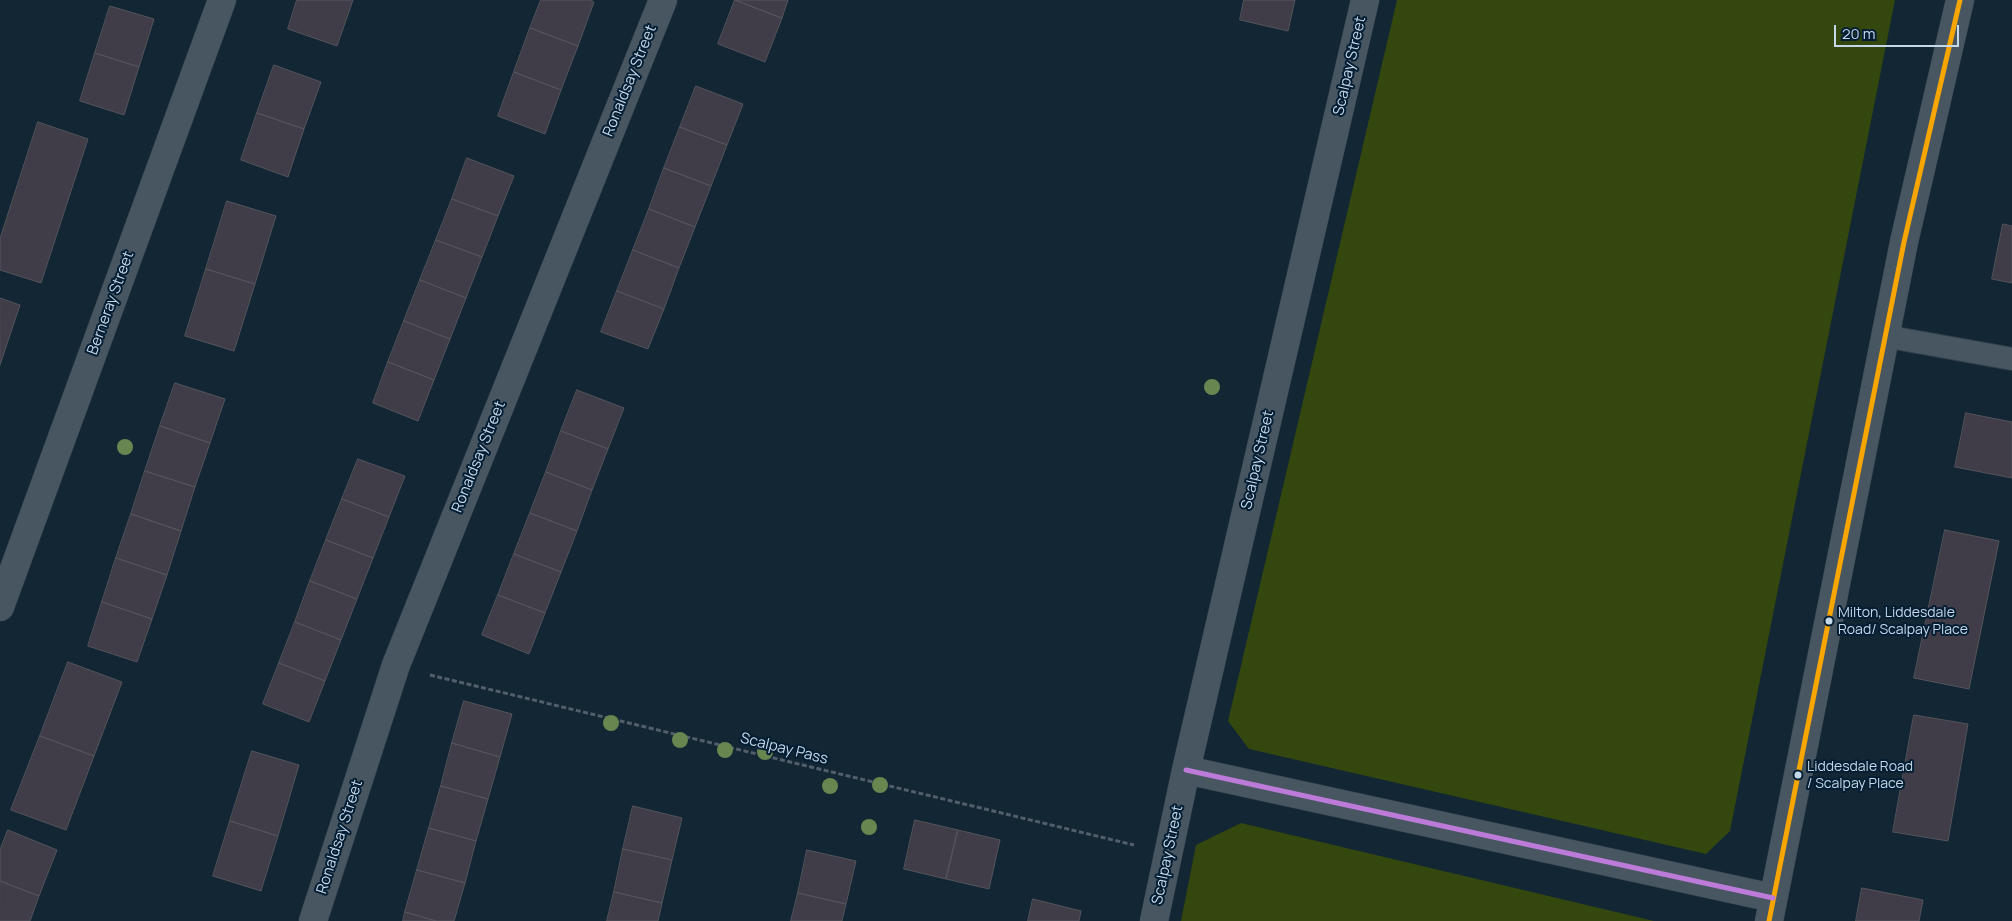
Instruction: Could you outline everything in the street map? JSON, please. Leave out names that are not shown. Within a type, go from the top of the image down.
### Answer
[{"type":"street","name":"Berneray Street","points":[[0,607],[222,0]]},
{"type":"street","name":"Ronaldsay Street","points":[[314,921],[396,665],[663,0]]},
{"type":"street","name":"Scalpay Street","points":[[1154,921],[1186,770],[1365,0]]},
{"type":"street","points":[[1186,770],[1771,909],[1884,336],[1960,0]]},
{"type":"lane","points":[[1884,336],[2012,359]]},
{"type":"path","name":"Scalpay Pass","points":[[396,665],[471,686],[1168,854]]},
{"type":"green space","points":[[1397,0],[1895,0],[1730,831],[1706,854],[1249,749],[1228,721]]},
{"type":"green space","points":[[1241,823],[1654,921],[1181,921],[1196,845]]},
{"type":"building","points":[[297,0],[353,0],[337,46],[288,29]]},
{"type":"building","points":[[541,0],[590,0],[594,2],[578,46],[530,28]]},
{"type":"building","points":[[735,0],[788,0],[782,18]]},
{"type":"building","points":[[735,0],[782,18],[765,62],[718,44]]},
{"type":"building","points":[[1244,0],[1295,0],[1288,31],[1240,20]]},
{"type":"building","points":[[110,6],[154,19],[139,67],[95,53]]},
{"type":"building","points":[[530,28],[578,46],[561,90],[514,72]]},
{"type":"building","points":[[95,53],[139,67],[124,115],[80,101]]},
{"type":"building","points":[[274,65],[321,82],[304,129],[257,113]]},
{"type":"building","points":[[514,72],[561,90],[545,134],[498,116]]},
{"type":"building","points":[[696,86],[743,104],[727,145],[680,127]]},
{"type":"building","points":[[257,113],[304,129],[288,177],[241,160]]},
{"type":"building","points":[[38,122],[88,139],[41,283],[0,270],[0,239]]},
{"type":"building","points":[[680,127],[727,145],[711,186],[664,168]]},
{"type":"building","points":[[467,158],[514,176],[498,216],[452,199]]},
{"type":"building","points":[[664,168],[711,186],[695,227],[649,209]]},
{"type":"building","points":[[452,199],[498,216],[482,257],[436,240]]},
{"type":"building","points":[[227,201],[276,216],[255,284],[206,269]]},
{"type":"building","points":[[649,209],[695,227],[679,268],[633,250]]},
{"type":"building","points":[[2003,224],[2012,226],[2012,283],[1992,279]]},
{"type":"building","points":[[436,240],[482,257],[466,298],[420,280]]},
{"type":"building","points":[[633,250],[679,268],[664,309],[617,291]]},
{"type":"building","points":[[206,269],[255,284],[234,351],[185,336]]},
{"type":"building","points":[[420,280],[466,298],[450,339],[404,321]]},
{"type":"building","points":[[617,291],[664,309],[648,349],[601,332]]},
{"type":"building","points":[[0,298],[20,305],[0,365]]},
{"type":"building","points":[[404,321],[450,339],[434,380],[388,362]]},
{"type":"building","points":[[388,362],[434,380],[418,421],[373,403]]},
{"type":"building","points":[[175,383],[225,399],[210,443],[160,426]]},
{"type":"building","points":[[577,390],[624,408],[608,449],[561,431]]},
{"type":"building","points":[[1966,413],[2012,422],[2012,478],[1955,467]]},
{"type":"building","points":[[160,426],[210,443],[195,487],[145,471]]},
{"type":"building","points":[[561,431],[608,449],[592,490],[546,472]]},
{"type":"building","points":[[358,459],[405,476],[389,517],[342,499]]},
{"type":"building","points":[[145,471],[195,487],[181,531],[131,514]]},
{"type":"building","points":[[546,472],[592,490],[577,531],[530,513]]},
{"type":"building","points":[[342,499],[389,517],[373,558],[326,540]]},
{"type":"building","points":[[530,513],[577,531],[561,572],[514,554]]},
{"type":"building","points":[[131,514],[181,531],[167,575],[116,558]]},
{"type":"building","points":[[1945,530],[1999,541],[1969,689],[1914,678]]},
{"type":"building","points":[[326,540],[373,558],[357,599],[310,581]]},
{"type":"building","points":[[514,554],[561,572],[545,613],[498,595]]},
{"type":"building","points":[[116,558],[167,575],[152,619],[102,602]]},
{"type":"building","points":[[310,581],[357,599],[341,640],[295,622]]},
{"type":"building","points":[[498,595],[545,613],[529,654],[482,635]]},
{"type":"building","points":[[102,602],[152,619],[137,662],[88,646]]},
{"type":"building","points":[[295,622],[341,640],[325,681],[279,663]]},
{"type":"building","points":[[68,662],[122,682],[94,756],[40,736]]},
{"type":"building","points":[[279,663],[325,681],[309,722],[263,704]]},
{"type":"building","points":[[464,701],[512,714],[500,757],[452,743]]},
{"type":"building","points":[[1914,715],[1968,724],[1948,841],[1893,832]]},
{"type":"building","points":[[40,736],[94,756],[66,830],[11,810]]},
{"type":"building","points":[[452,743],[500,757],[488,799],[441,786]]},
{"type":"building","points":[[252,751],[299,765],[278,836],[230,821]]},
{"type":"building","points":[[441,786],[488,799],[476,841],[429,828]]},
{"type":"building","points":[[633,806],[682,818],[672,860],[623,849]]},
{"type":"building","points":[[915,820],[958,830],[946,879],[904,869]]},
{"type":"building","points":[[230,821],[278,836],[261,891],[213,876]]},
{"type":"building","points":[[429,828],[476,841],[465,883],[417,870]]},
{"type":"building","points":[[8,830],[57,850],[39,896],[0,881],[0,850]]},
{"type":"building","points":[[958,830],[1000,840],[989,889],[946,879]]},
{"type":"building","points":[[623,849],[672,860],[662,903],[614,892]]},
{"type":"building","points":[[807,850],[856,861],[846,904],[798,893]]},
{"type":"building","points":[[417,870],[465,883],[454,921],[436,921],[405,912]]},
{"type":"building","points":[[0,881],[39,896],[30,921],[0,921]]},
{"type":"building","points":[[1862,888],[1923,900],[1919,921],[1856,921]]},
{"type":"building","points":[[614,892],[662,903],[658,921],[607,921]]},
{"type":"building","points":[[798,893],[846,904],[842,921],[791,921]]},
{"type":"building","points":[[1033,899],[1081,911],[1079,921],[1028,921]]},
{"type":"building","points":[[405,912],[436,921],[403,921]]},
{"type":"transit line","points":[[1769,921],[1904,242],[1960,0]]},
{"type":"transit line","points":[[1186,770],[1773,898]]},
{"type":"place","name":"Milton, Liddesdale Road/ Scalpay Place","points":[[1829,621]]},
{"type":"place","name":"Liddesdale Road / Scalpay Place","points":[[1798,775]]}]
